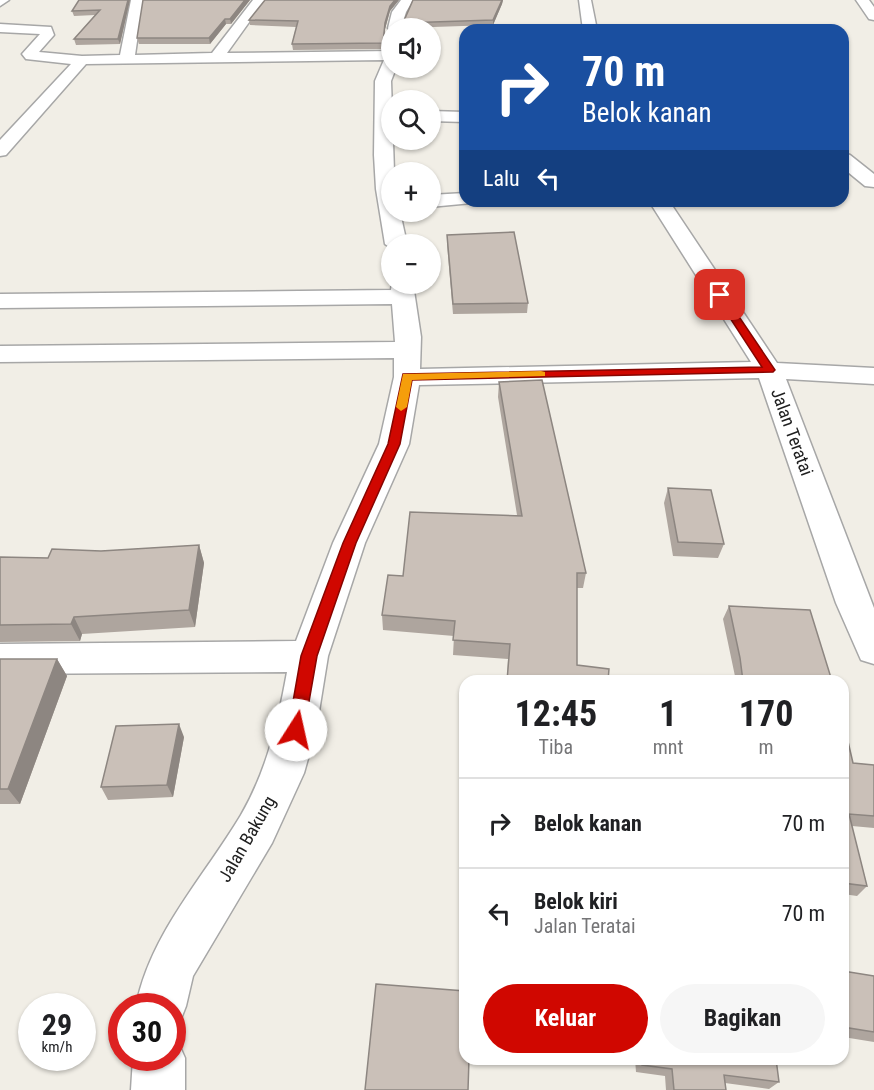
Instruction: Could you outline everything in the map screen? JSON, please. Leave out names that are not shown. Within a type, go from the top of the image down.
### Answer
[{"type":"street","points":[[127,59],[137,0]]},
{"type":"street","points":[[216,58],[252,8],[261,0]]},
{"type":"street","points":[[398,18],[407,0]]},
{"type":"street","points":[[585,0],[589,24]]},
{"type":"street","points":[[862,0],[874,16]]},
{"type":"street","points":[[0,28],[46,30],[47,35],[31,50],[29,54],[31,56],[82,60],[381,57]]},
{"type":"street","points":[[0,151],[82,60]]},
{"type":"street","points":[[441,116],[459,117]]},
{"type":"street","points":[[849,164],[873,182]]},
{"type":"street","points":[[849,183],[873,182]]},
{"type":"street","points":[[441,200],[459,199]]},
{"type":"street","name":"Jalan Teratai","points":[[663,207],[769,370],[854,603],[874,649]]},
{"type":"street","points":[[0,301],[381,291]]},
{"type":"street","name":"Jalan Bakung","points":[[164,993],[171,967],[258,828],[283,773],[296,730],[309,656],[349,543],[394,444],[407,364],[403,294]]},
{"type":"street","points":[[0,354],[769,370],[874,376]]},
{"type":"street","points":[[0,659],[309,656]]},
{"type":"street","points":[[158,1090],[159,1071]]},
{"type":"building","points":[[79,0],[128,0],[118,39],[74,39],[100,10],[72,11]]},
{"type":"building","points":[[143,0],[245,0],[230,19],[225,19],[209,38],[137,38]]},
{"type":"building","points":[[265,0],[395,0],[390,6],[386,18],[381,18],[381,43],[292,44],[298,21],[249,20]]},
{"type":"building","points":[[413,0],[502,0],[493,20],[441,22],[441,18],[405,18]]},
{"type":"building","points":[[514,232],[528,303],[453,304],[447,235]]},
{"type":"building","points":[[542,380],[586,573],[577,573],[577,665],[609,669],[608,675],[507,675],[510,644],[453,640],[455,621],[382,615],[388,575],[403,576],[410,512],[522,516],[499,382]]},
{"type":"building","points":[[668,488],[711,490],[724,544],[678,542]]},
{"type":"building","points":[[199,545],[189,610],[74,617],[71,624],[0,625],[0,557],[48,558],[52,549],[101,551]]},
{"type":"building","points":[[729,606],[810,610],[830,675],[742,675]]},
{"type":"building","points":[[0,659],[57,659],[8,789],[0,789]]},
{"type":"building","points":[[179,724],[167,785],[101,787],[116,726]]},
{"type":"building","points":[[849,746],[853,763],[874,765],[874,816],[849,814]]},
{"type":"building","points":[[849,814],[867,886],[849,884]]},
{"type":"building","points":[[849,972],[874,976],[874,1032],[849,1028]]},
{"type":"building","points":[[376,984],[459,991],[459,1065],[469,1065],[468,1090],[365,1090]]},
{"type":"building","points":[[642,1065],[777,1065],[779,1082],[724,1075],[726,1090],[674,1090],[672,1069]]},
{"type":"slow traffic","points":[[401,407],[407,377],[541,374]]},
{"type":"route","points":[[296,730],[309,656],[349,543],[394,444],[407,377],[769,370],[720,295]]}]
